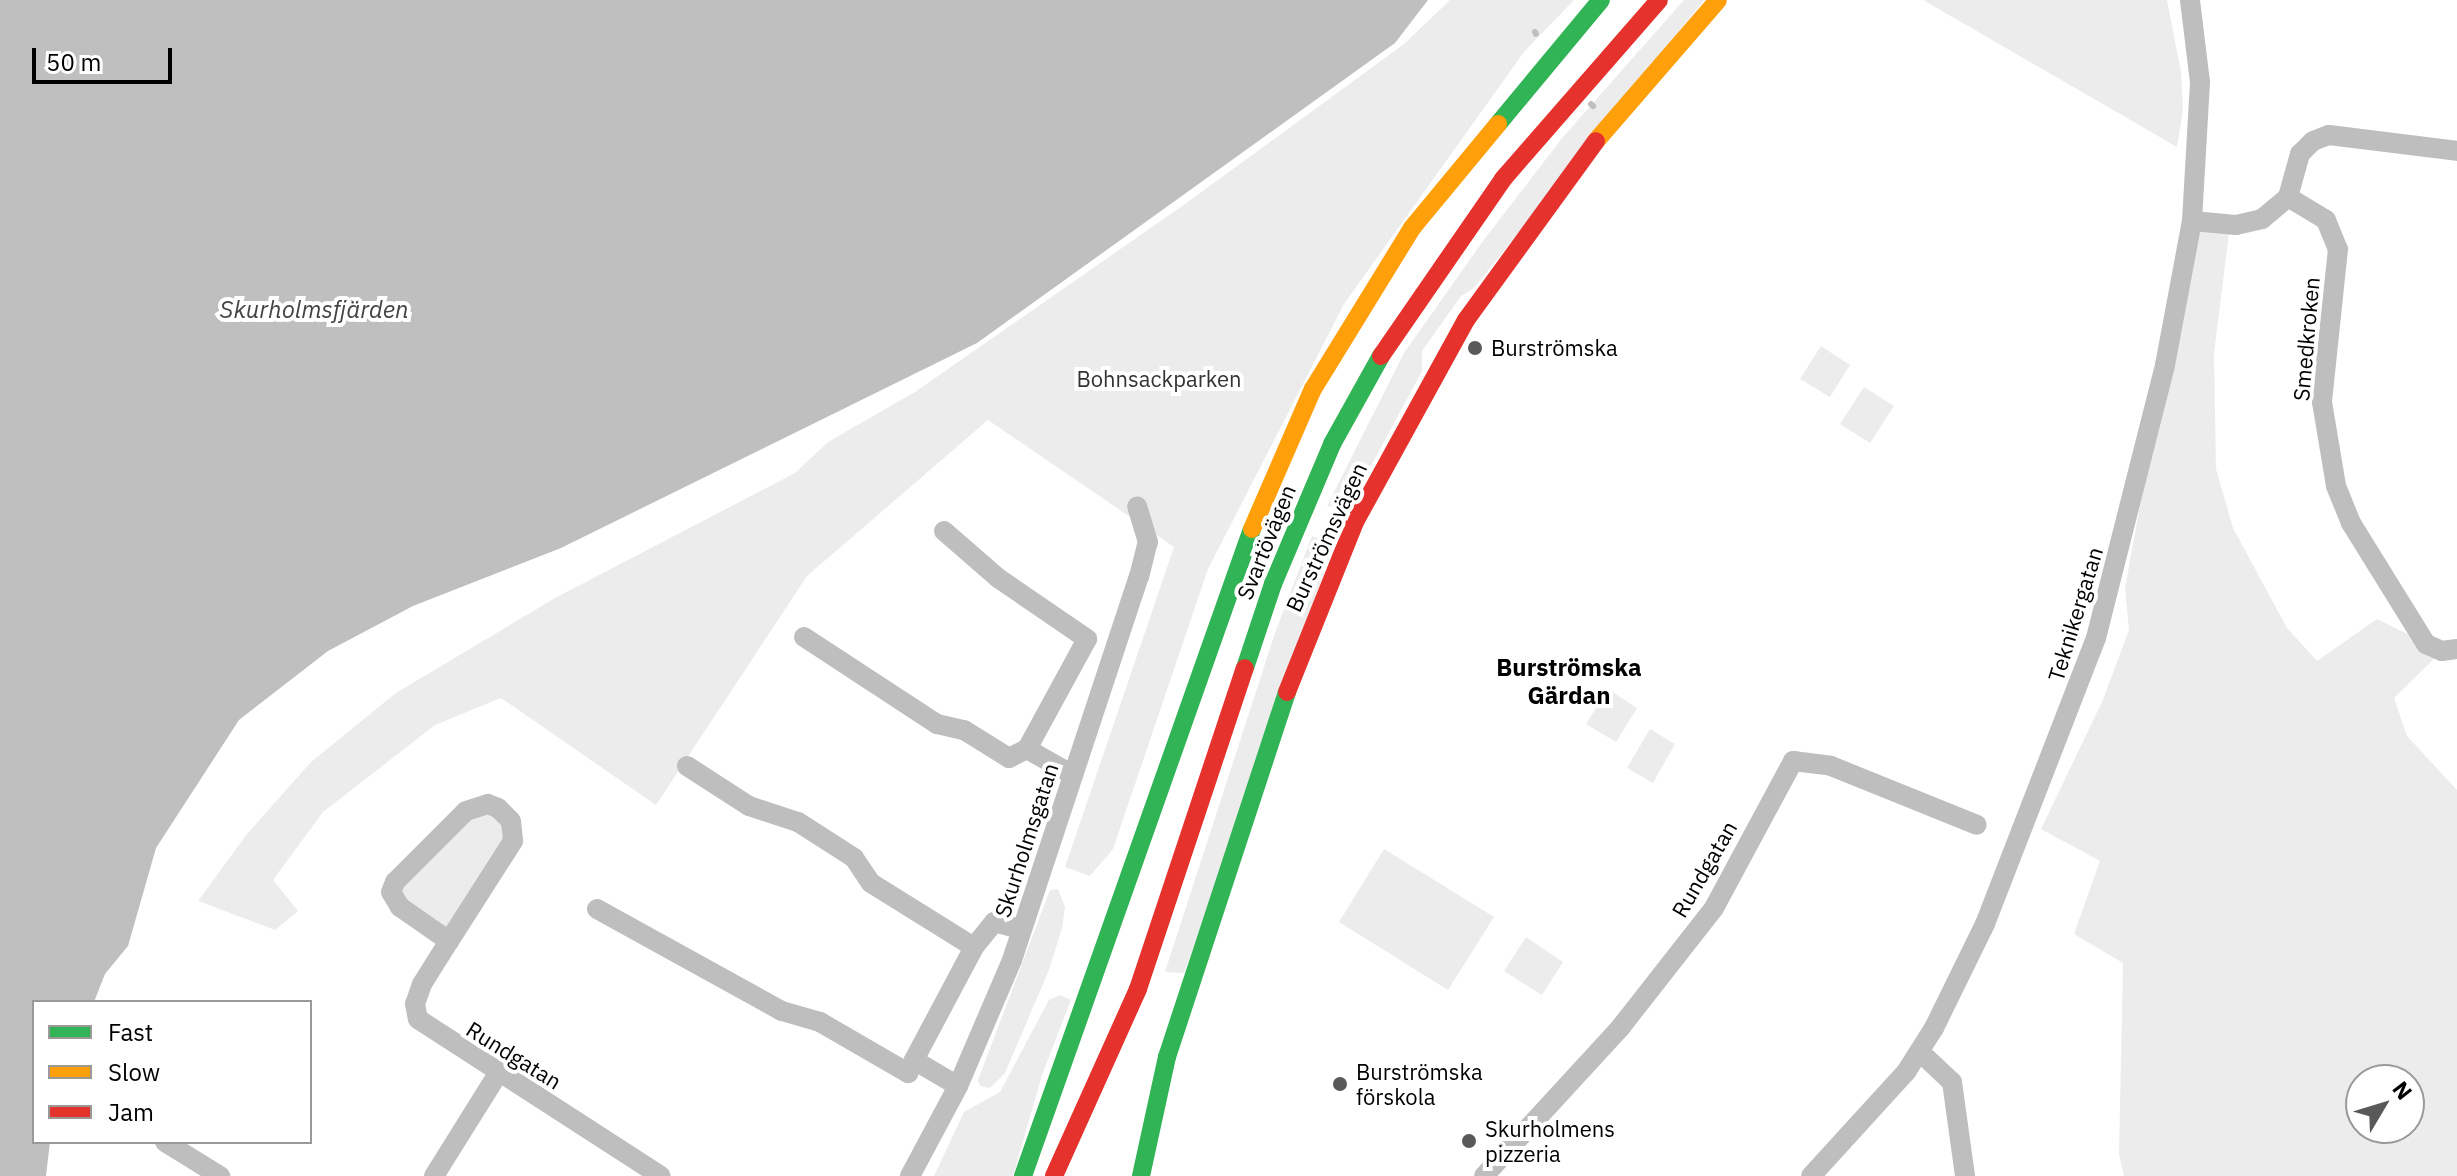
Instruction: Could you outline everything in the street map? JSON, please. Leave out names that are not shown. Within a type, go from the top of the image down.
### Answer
[{"type":"main road","name":"Svartövägen","points":[[1023,1176],[1232,575],[1313,389],[1412,228],[1601,0]]},
{"type":"main road","name":"Svartövägen","points":[[1054,1176],[1138,989],[1273,584],[1332,444],[1386,346],[1503,179],[1659,0]]},
{"type":"main road","name":"Burströmsvägen","points":[[1141,1176],[1167,1057],[1270,736],[1355,522],[1459,333],[1507,260],[1598,137],[1718,0]]},
{"type":"street","name":"Teknikergatan","points":[[1811,1176],[1920,1052],[1985,924],[2096,638],[2165,365],[2192,221],[2200,82],[2190,0]]},
{"type":"street","points":[[2192,221],[2251,224],[2288,197],[2300,154],[2313,141],[2329,135],[2457,151]]},
{"type":"street","name":"Smedkroken","points":[[2288,197],[2326,220],[2338,249],[2322,402],[2336,486],[2351,523],[2426,644],[2442,651],[2457,649]]},
{"type":"street","name":"Skurholmsgatan","points":[[910,1176],[958,1086],[1021,929],[1148,542],[1137,507]]},
{"type":"street","points":[[804,637],[937,724],[964,730],[1009,758],[1027,749],[1076,660],[1084,635],[998,578],[944,531]]},
{"type":"street","points":[[1076,660],[1106,674]]},
{"type":"street","points":[[1027,749],[1073,775]]},
{"type":"street","name":"Rundgatan","points":[[1484,1176],[1620,1028],[1714,908],[1793,761],[1831,766],[1977,825]]},
{"type":"street","points":[[687,766],[749,806],[809,829],[854,858],[871,883],[974,947]]},
{"type":"street","name":"Rundgatan","points":[[449,941],[400,907],[391,892],[412,861],[450,824],[466,811],[488,804],[507,814],[513,841],[422,984],[415,1011],[425,1026],[497,1075],[661,1176]]},
{"type":"street","points":[[597,909],[782,1011],[820,1022],[908,1073],[974,947],[994,922],[1021,929]]},
{"type":"street","points":[[1920,1052],[1952,1082],[1965,1176]]},
{"type":"street","points":[[914,1060],[958,1086]]},
{"type":"street","points":[[434,1176],[497,1075]]},
{"type":"street","points":[[168,1144],[220,1176]]},
{"type":"green space","name":"Bohnsackparken","points":[[1450,0],[1574,0],[1524,52],[1344,304],[1208,569],[1113,849],[1090,876],[1065,867],[1174,547],[988,420],[807,576],[656,805],[501,698],[435,725],[323,812],[273,880],[298,911],[275,930],[198,901],[247,834],[311,762],[396,693],[555,598],[795,473],[828,442],[915,392],[1185,204],[1404,44]]},
{"type":"green space","points":[[1684,0],[1704,0],[1474,288],[1461,296],[1422,351],[1422,371],[1348,509],[1327,506],[1404,353],[1483,241],[1563,137]]},
{"type":"green space","points":[[1923,0],[2167,0],[2181,72],[2183,110],[2177,147]]},
{"type":"green space","points":[[2192,221],[2230,225],[2214,353],[2216,469],[2233,528],[2287,628],[2317,661],[2377,619],[2442,651],[2394,698],[2407,736],[2457,790],[2457,1176],[2124,1176],[2119,1155],[2123,963],[2074,934],[2100,861],[2041,829],[2102,702],[2129,630],[2125,588]]},
{"type":"green space","points":[[1821,346],[1850,365],[1830,397],[1800,379]]},
{"type":"green space","points":[[1864,387],[1894,406],[1870,443],[1840,424]]},
{"type":"green space","points":[[1312,536],[1334,544],[1184,973],[1165,972],[1275,633]]},
{"type":"green space","points":[[1608,689],[1637,708],[1616,742],[1586,724]]},
{"type":"green space","points":[[1650,729],[1675,744],[1653,783],[1627,768]]},
{"type":"green space","points":[[478,805],[514,829],[449,942],[393,891]]},
{"type":"green space","points":[[1384,849],[1494,917],[1448,990],[1339,922]]},
{"type":"green space","points":[[1058,889],[1065,907],[1049,970],[1005,1073],[990,1088],[980,1086],[978,1080],[1050,890]]},
{"type":"green space","points":[[1526,937],[1563,962],[1542,995],[1504,971]]},
{"type":"green space","points":[[1060,995],[1071,1000],[1042,1075],[1013,1176],[934,1176],[964,1112],[1000,1092],[1049,1000]]},
{"type":"water","name":"Skurholmsfjärden","points":[[0,0],[1428,0],[1395,43],[977,343],[561,548],[413,606],[328,651],[239,720],[156,848],[128,946],[105,974],[95,1000],[32,1000],[32,1144],[50,1144],[46,1176],[0,1176]]},
{"type":"traffic: fast","points":[[1498,124],[1601,0]]},
{"type":"traffic: fast","points":[[1245,668],[1273,584],[1332,444],[1381,356]]},
{"type":"traffic: fast","points":[[1023,1176],[1252,529]]},
{"type":"traffic: fast","points":[[1141,1176],[1167,1057],[1287,692]]},
{"type":"traffic: slow","points":[[1596,141],[1718,0]]},
{"type":"traffic: slow","points":[[1252,529],[1313,389],[1412,228],[1498,124]]},
{"type":"traffic: jam","points":[[1381,356],[1503,179],[1659,0]]},
{"type":"traffic: jam","points":[[1287,692],[1355,522],[1466,320],[1596,141]]},
{"type":"traffic: jam","points":[[1054,1176],[1138,989],[1245,668]]},
{"type":"place","name":"Burströmska","points":[[1475,348]]},
{"type":"place","name":"Burströmska förskola","points":[[1340,1084]]},
{"type":"place","name":"Skurholmens pizzeria","points":[[1469,1141]]},
{"type":"district","name":"Burströmska Gärdan","points":[[1569,682]]}]
